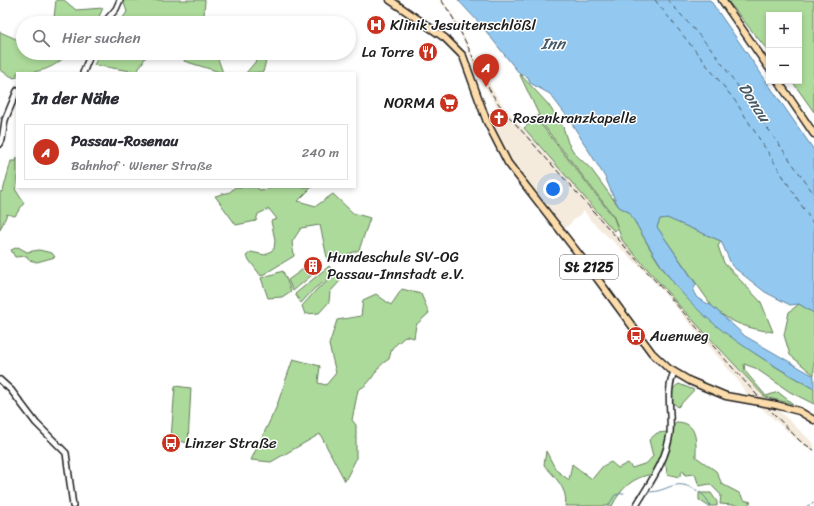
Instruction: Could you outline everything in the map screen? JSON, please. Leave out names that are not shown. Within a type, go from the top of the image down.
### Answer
[{"type":"main road","name":"St 2125","points":[[390,0],[445,38],[463,56],[487,122],[508,163],[588,266],[647,347],[674,372],[690,381],[726,396],[776,405],[799,411],[814,420]]},
{"type":"main road","points":[[722,0],[766,64]]},
{"type":"main road","points":[[780,84],[814,134]]},
{"type":"street","points":[[110,16],[120,0]]},
{"type":"street","points":[[83,72],[88,60]]},
{"type":"street","points":[[0,144],[5,120],[16,94]]},
{"type":"street","points":[[638,504],[662,464],[667,446],[670,427],[669,390],[674,372]]},
{"type":"street","points":[[0,380],[11,390],[36,423],[66,453],[73,506]]},
{"type":"shaded area","points":[[439,0],[443,0],[454,17],[480,70],[504,107],[726,357],[814,444],[814,452],[797,440],[749,397],[735,377],[646,272],[591,221],[584,211],[563,230],[519,175],[503,150],[489,120],[498,127],[507,119],[496,105],[476,72],[466,46],[450,14]]},
{"type":"green space","points":[[56,0],[64,0],[76,10],[103,8],[99,16],[54,16]]},
{"type":"green space","points":[[123,0],[205,0],[204,16],[124,16],[127,12]]},
{"type":"green space","points":[[727,0],[814,0],[814,112],[794,84],[802,84],[802,12],[766,12],[766,48]]},
{"type":"green space","points":[[0,32],[16,39],[16,60],[61,60],[52,66],[39,71],[16,72],[16,77],[14,78],[0,70]]},
{"type":"green space","points":[[96,60],[144,60],[137,72],[94,65]]},
{"type":"green space","points":[[218,60],[223,72],[220,72],[184,61]]},
{"type":"green space","points":[[266,60],[263,72],[247,72],[256,61]]},
{"type":"green space","points":[[519,73],[548,104],[563,127],[568,143],[575,154],[591,169],[619,207],[629,212],[658,261],[684,295],[736,340],[774,366],[814,389],[814,404],[790,392],[755,368],[744,364],[745,371],[766,396],[778,392],[793,404],[765,397],[676,302],[622,240],[613,215],[537,117],[539,115]]},
{"type":"green space","points":[[536,118],[614,218],[618,228],[614,231],[524,128]]},
{"type":"green space","points":[[11,161],[16,161],[15,189],[24,203],[15,216],[7,214],[0,230],[0,192],[3,191]]},
{"type":"green space","points":[[234,188],[258,188],[259,190],[270,188],[311,188],[298,201],[316,206],[333,194],[353,213],[370,218],[359,250],[328,262],[320,225],[301,228],[292,242],[294,256],[261,276],[246,256],[251,252],[265,255],[274,249],[275,240],[271,221],[277,219],[269,209],[258,214],[256,221],[236,225],[215,196],[230,192]]},
{"type":"green space","points":[[667,218],[721,241],[718,246],[724,263],[761,302],[773,332],[740,324],[725,317],[712,306],[657,227],[660,219]]},
{"type":"green space","points":[[18,247],[27,252],[39,250],[52,253],[55,257],[37,262],[29,260],[27,256],[15,257],[11,250]]},
{"type":"green space","points":[[329,266],[336,274],[315,288],[301,303],[295,294]]},
{"type":"green space","points":[[306,267],[312,275],[293,291],[288,280]]},
{"type":"green space","points":[[283,271],[291,291],[282,297],[268,298],[261,278]]},
{"type":"green space","points":[[338,274],[341,280],[330,292],[329,302],[319,313],[305,314],[302,306],[317,289]]},
{"type":"green space","points":[[402,289],[421,294],[429,313],[416,325],[414,338],[406,336],[392,348],[389,359],[380,367],[368,383],[358,390],[352,420],[356,425],[356,459],[345,481],[320,434],[271,462],[251,460],[276,408],[293,359],[320,366],[318,383],[326,385],[336,373],[329,345],[337,320],[361,316],[363,300],[376,294],[391,305]]},
{"type":"green space","points":[[799,304],[814,313],[814,375],[790,355],[784,335],[789,312]]},
{"type":"green space","points":[[679,384],[694,390],[678,407],[672,402],[672,392],[673,389]]},
{"type":"green space","points":[[175,386],[191,388],[188,443],[171,439]]},
{"type":"green space","points":[[676,422],[688,425],[692,429],[696,445],[696,457],[716,471],[722,484],[739,493],[744,500],[751,502],[746,506],[720,504],[721,495],[710,484],[699,486],[695,474],[685,475],[683,470],[679,477],[667,474],[666,466],[661,462],[653,474],[646,475],[628,484],[619,494],[612,506],[565,506],[566,500],[563,489],[544,465],[546,451],[556,470],[569,480],[572,464],[592,479],[603,466],[611,462],[618,468],[628,463],[632,468],[647,463],[653,456],[649,440],[657,433],[667,432]]},
{"type":"green space","points":[[699,493],[711,493],[717,502],[717,506],[708,506],[699,500]]},
{"type":"water","points":[[458,0],[710,0],[766,81],[766,84],[768,84],[814,150],[814,313],[799,304],[790,305],[765,292],[732,266],[721,241],[667,218],[660,219],[657,227],[696,284],[693,291],[697,298],[712,306],[745,336],[814,376],[814,389],[762,358],[728,335],[697,309],[683,294],[661,265],[629,212],[619,207],[605,177],[569,119],[550,94],[530,83],[528,77],[519,73],[481,25]]},
{"type":"waterway","points":[[107,16],[113,8]]},
{"type":"waterway","points":[[10,103],[10,98],[16,87]]},
{"type":"waterway","points":[[0,119],[3,115]]},
{"type":"waterway","points":[[648,492],[662,490],[677,485],[688,486],[701,493],[707,499],[710,506]]},
{"type":"waterway","points":[[637,496],[642,491]]},
{"type":"waterway","points":[[608,506],[615,495],[624,493]]},
{"type":"waterway","points":[[807,506],[814,503]]},
{"type":"ferry route","points":[[655,0],[736,102],[814,225]]},
{"type":"ferry route","points":[[668,0],[713,51],[814,194]]},
{"type":"railway","points":[[441,0],[458,27],[486,84],[504,111],[772,412],[800,441],[814,450]]},
{"type":"place","name":"Klinik Jesuitenschlößl","points":[[376,25]]},
{"type":"place","name":"La Torre","points":[[428,52]]},
{"type":"place","name":"Passau-Rosenau","points":[[486,87]]},
{"type":"place","name":"NORMA","points":[[449,103]]},
{"type":"place","name":"Rosenkranzkapelle","points":[[499,118]]},
{"type":"place","name":"Hundeschule SV-OG Passau-Innstadt e.V.","points":[[313,266]]},
{"type":"place","name":"Auenweg","points":[[636,336]]},
{"type":"place","name":"Linzer Straße","points":[[171,443]]},
{"type":"water label","name":"Inn","points":[[553,43]]},
{"type":"water label","name":"Donau","points":[[755,102]]}]
